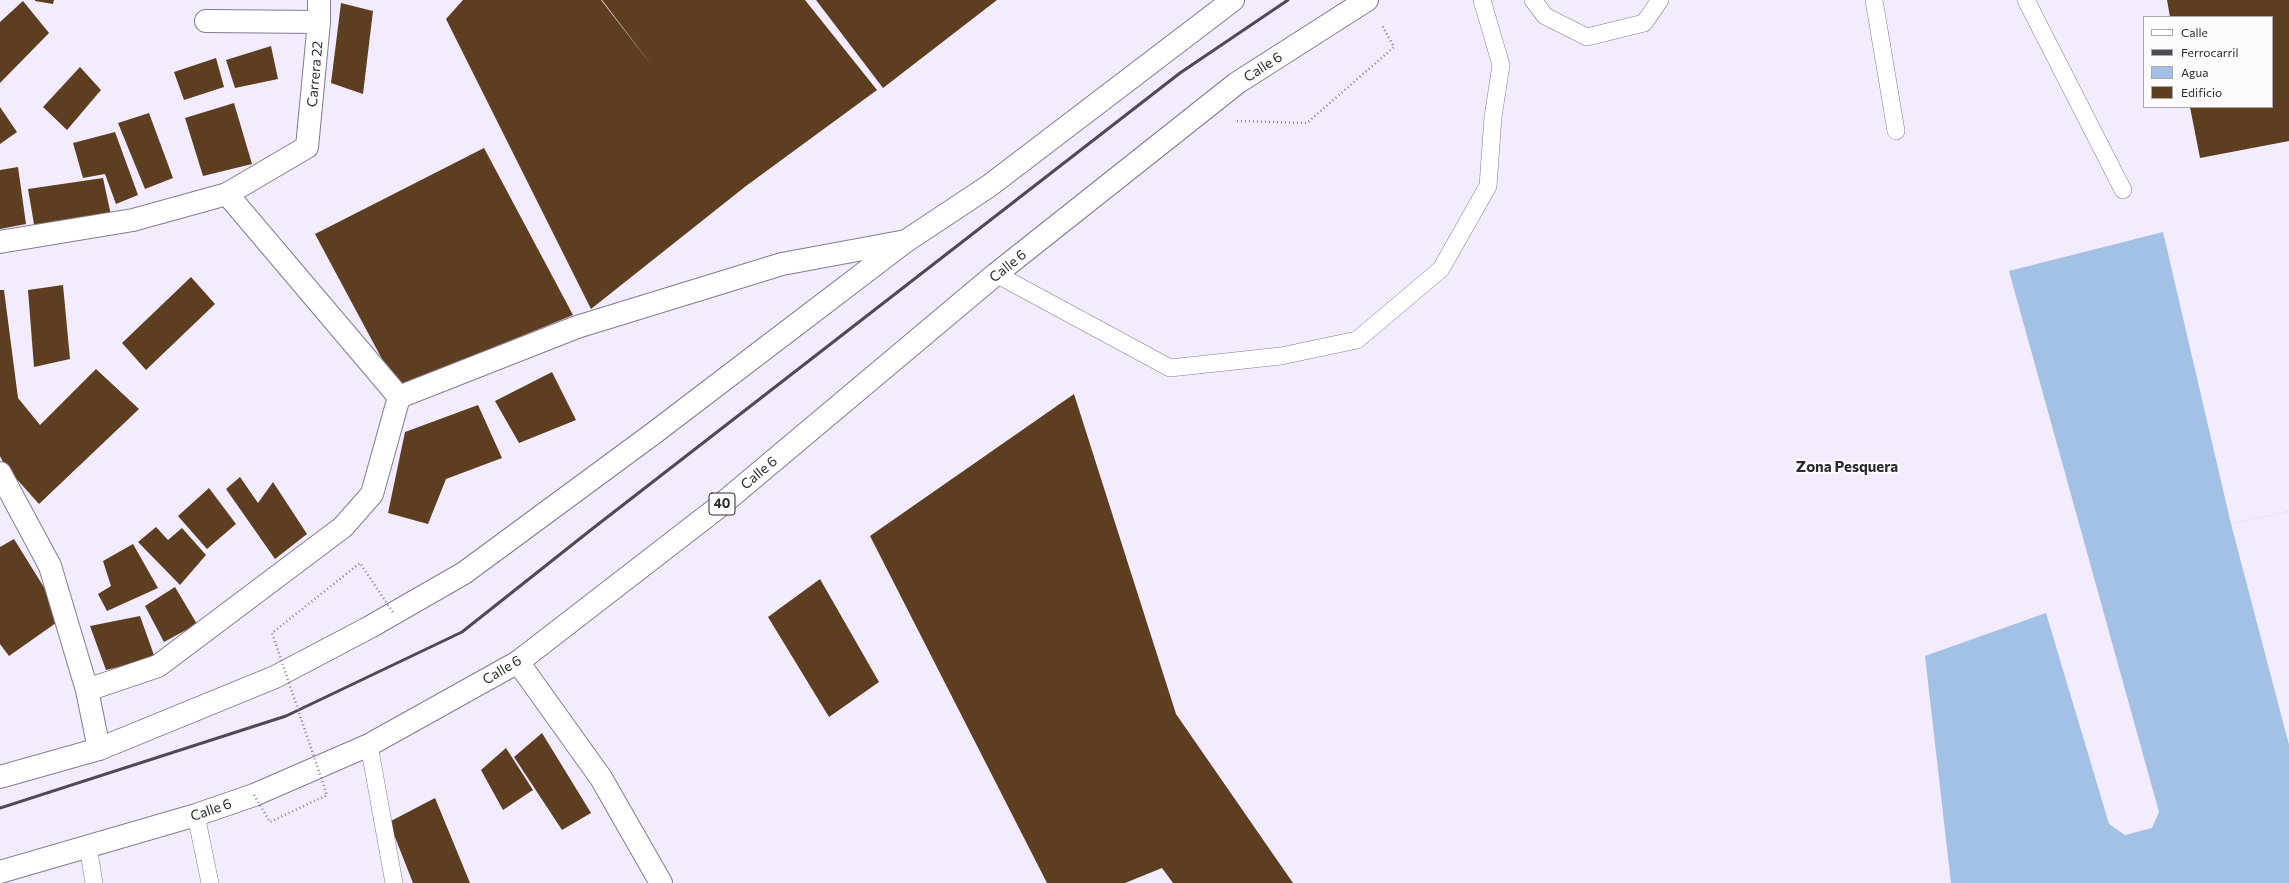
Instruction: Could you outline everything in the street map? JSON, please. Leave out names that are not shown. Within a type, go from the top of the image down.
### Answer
[{"type":"main road","name":"Carrera 22","points":[[227,194],[307,147],[319,22],[319,0]]},
{"type":"main road","points":[[0,777],[99,749],[275,676],[394,614],[464,573],[654,434],[906,241],[989,186],[1233,0]]},
{"type":"main road","name":"Calle 6","points":[[0,872],[196,815],[254,795],[369,745],[518,662],[716,509],[996,274],[1237,83],[1367,0]]},
{"type":"main road","points":[[206,21],[319,22]]},
{"type":"main road","points":[[0,242],[133,220],[227,194],[398,397]]},
{"type":"main road","points":[[398,397],[585,325],[782,264],[906,241]]},
{"type":"main road","points":[[87,690],[158,666],[343,527],[372,494],[398,397]]},
{"type":"main road","points":[[0,473],[50,566],[87,690],[99,749]]},
{"type":"main road","points":[[518,662],[601,778],[661,883]]},
{"type":"lane","points":[[996,274],[1170,368],[1281,356],[1357,340],[1441,270],[1488,186],[1494,117],[1501,65],[1482,0]]},
{"type":"lane","points":[[1533,0],[1545,16],[1586,37],[1644,23],[1660,0]]},
{"type":"lane","points":[[1874,0],[1896,131]]},
{"type":"lane","points":[[2026,0],[2123,190]]},
{"type":"lane","points":[[369,745],[394,883]]},
{"type":"lane","points":[[196,815],[210,883]]},
{"type":"lane","points":[[88,846],[94,883]]},
{"type":"path","points":[[1192,120],[1307,123],[1394,47],[1380,20]]},
{"type":"path","points":[[254,795],[270,822],[328,795],[272,633],[360,563],[394,614]]},
{"type":"water","points":[[2163,232],[2231,524],[2289,511],[2289,883],[1951,883],[1925,656],[2046,613],[2109,824],[2125,835],[2152,828],[2159,812],[2009,271]]},
{"type":"pier","points":[[2289,511],[2289,745],[2231,524]]},
{"type":"building","points":[[35,0],[54,0],[53,4]]},
{"type":"building","points":[[463,0],[601,0],[653,67],[602,0],[805,0],[877,90],[746,186],[591,309],[446,19]]},
{"type":"building","points":[[816,0],[997,0],[883,88]]},
{"type":"building","points":[[2167,0],[2289,0],[2289,141],[2200,158],[2190,108],[2273,108],[2273,16],[2170,16]]},
{"type":"building","points":[[23,1],[49,33],[0,83],[0,22]]},
{"type":"building","points":[[341,3],[373,11],[363,94],[331,83]]},
{"type":"building","points":[[271,46],[278,79],[235,88],[226,60]]},
{"type":"building","points":[[216,58],[224,87],[184,100],[174,72]]},
{"type":"building","points":[[80,67],[101,90],[67,130],[43,107]]},
{"type":"building","points":[[234,103],[252,164],[203,176],[185,118]]},
{"type":"building","points":[[0,107],[17,132],[0,144]]},
{"type":"building","points":[[149,113],[173,178],[145,189],[118,123]]},
{"type":"building","points":[[115,132],[138,195],[116,204],[105,174],[83,178],[73,143]]},
{"type":"building","points":[[484,148],[573,315],[397,387],[315,234]]},
{"type":"building","points":[[18,167],[26,224],[0,229],[0,170]]},
{"type":"building","points":[[103,178],[112,220],[35,230],[28,189]]},
{"type":"building","points":[[191,277],[215,304],[146,370],[122,343]]},
{"type":"building","points":[[63,285],[70,359],[34,367],[28,290]]},
{"type":"building","points":[[0,290],[4,290],[18,398],[40,425],[96,369],[139,409],[39,504],[5,466],[0,456]]},
{"type":"building","points":[[552,372],[576,420],[519,443],[495,401]]},
{"type":"building","points":[[1074,394],[1176,714],[1293,883],[1173,883],[1162,868],[1125,883],[1047,883],[870,536]]},
{"type":"building","points":[[478,405],[502,458],[446,479],[428,524],[388,513],[405,432]]},
{"type":"building","points":[[240,477],[258,503],[273,482],[307,534],[275,559],[226,489]]},
{"type":"building","points":[[209,488],[236,524],[207,549],[178,516]]},
{"type":"building","points":[[156,527],[168,540],[182,528],[206,555],[180,585],[138,542]]},
{"type":"building","points":[[14,539],[63,618],[9,656],[0,644],[0,547]]},
{"type":"building","points":[[133,544],[158,588],[107,611],[98,594],[111,586],[103,561]]},
{"type":"building","points":[[820,579],[879,682],[829,717],[768,617]]},
{"type":"building","points":[[175,587],[197,624],[164,642],[145,606]]},
{"type":"building","points":[[140,616],[155,658],[106,670],[90,626]]},
{"type":"building","points":[[542,733],[591,813],[562,830],[514,757]]},
{"type":"building","points":[[506,748],[533,790],[503,810],[481,770]]},
{"type":"building","points":[[435,798],[470,883],[413,883],[389,822]]},
{"type":"railway","points":[[0,808],[286,716],[462,632],[592,529],[1180,73],[1288,0]]},
{"type":"district","name":"Zona Pesquera","points":[[1847,467]]}]
